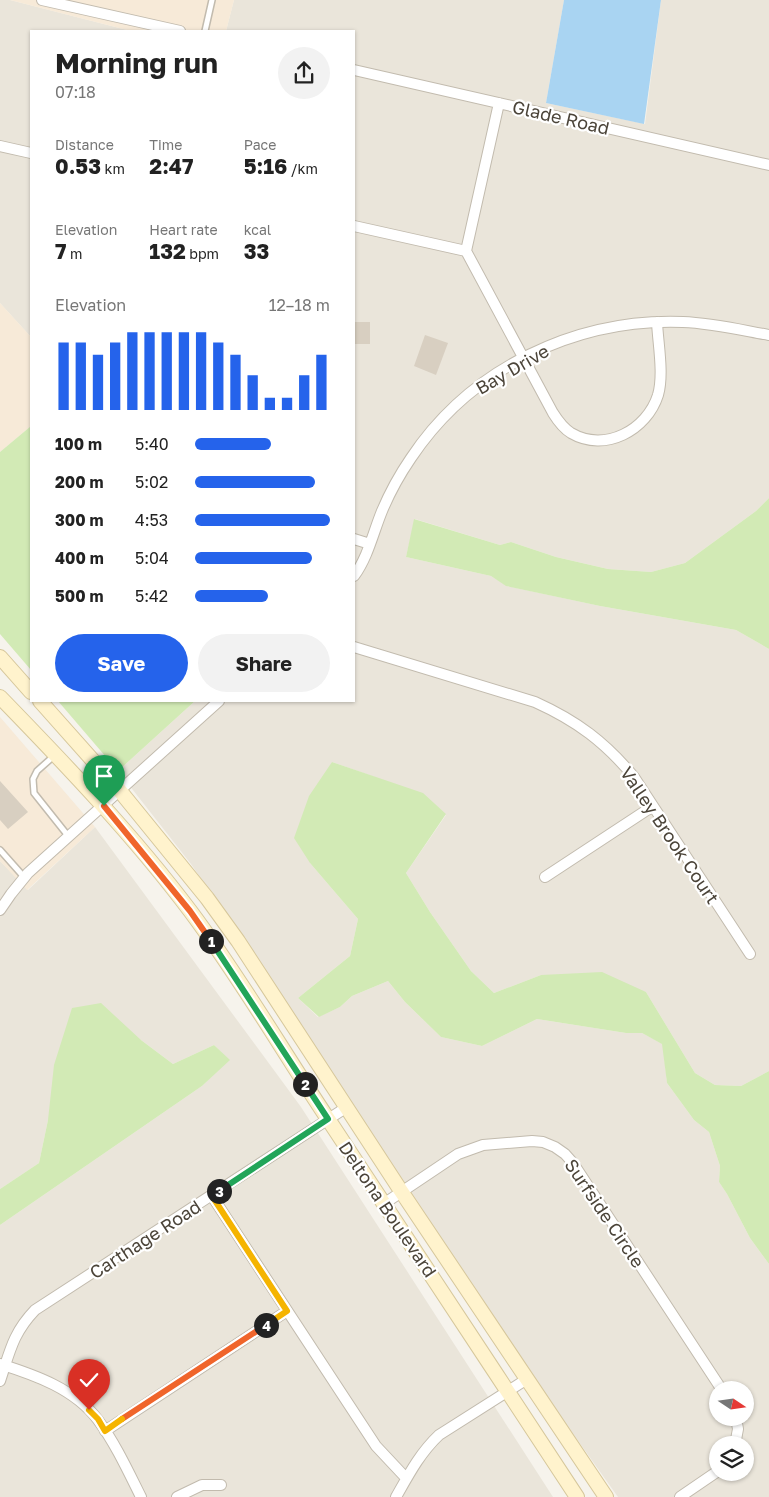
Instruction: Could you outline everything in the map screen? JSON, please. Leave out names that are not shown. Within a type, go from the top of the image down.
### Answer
[{"type":"main road","points":[[0,656],[30,691]]},
{"type":"main road","name":"Deltona Boulevard","points":[[0,697],[104,806],[190,911],[385,1203],[576,1497]]},
{"type":"main road","name":"Deltona Boulevard","points":[[41,702],[120,791],[207,898],[238,941],[401,1191],[606,1497]]},
{"type":"street","points":[[42,0],[176,30]]},
{"type":"street","name":"Glade Road","points":[[355,70],[769,165]]},
{"type":"street","points":[[499,103],[466,251],[552,413],[561,425],[571,433],[583,438],[606,440],[617,438],[637,426],[646,417],[656,399],[660,381],[657,322]]},
{"type":"street","points":[[0,146],[30,153]]},
{"type":"street","points":[[355,226],[466,251]]},
{"type":"street","name":"Bay Drive","points":[[355,574],[365,558],[383,508],[396,482],[428,435],[469,394],[496,374],[523,358],[565,339],[595,330],[626,324],[685,322],[714,325],[769,336]]},
{"type":"street","points":[[355,539],[370,544]]},
{"type":"street","name":"Valley Brook Court","points":[[355,648],[535,702],[558,712],[580,725],[619,759],[634,777],[750,954]]},
{"type":"street","points":[[0,910],[25,878],[218,702]]},
{"type":"street","points":[[545,877],[653,806]]},
{"type":"street","name":"Carthage Road","points":[[0,1381],[2,1365],[17,1332],[35,1310],[347,1107]]},
{"type":"street","name":"Surfside Circle","points":[[385,1203],[458,1154],[471,1148],[483,1145],[532,1141],[554,1147],[565,1154],[573,1163],[716,1381]]},
{"type":"street","points":[[212,1196],[376,1446],[406,1478]]},
{"type":"street","points":[[105,1431],[287,1311]]},
{"type":"street","points":[[2,1365],[37,1376],[62,1390],[89,1410],[98,1419],[141,1497]]},
{"type":"street","points":[[396,1497],[416,1460],[439,1435],[527,1379]]},
{"type":"street","points":[[680,1497],[709,1477]]},
{"type":"street","points":[[177,1497],[202,1485],[221,1485]]},
{"type":"lane","points":[[205,30],[212,0]]},
{"type":"lane","points":[[56,754],[37,772],[33,779],[34,793],[69,837]]},
{"type":"lane","points":[[0,850],[25,878]]},
{"type":"shaded area","points":[[0,0],[10,0],[127,30],[30,30],[30,336],[0,303]]},
{"type":"shaded area","points":[[10,0],[234,0],[226,30],[127,30]]},
{"type":"shaded area","points":[[234,0],[564,0],[546,103],[645,124],[661,0],[769,0],[769,498],[756,511],[685,563],[651,572],[608,569],[556,557],[511,542],[500,545],[415,519],[406,557],[491,576],[507,586],[600,606],[736,630],[769,649],[769,1071],[741,1086],[715,1085],[695,1073],[646,992],[541,975],[494,993],[471,971],[430,912],[406,873],[446,815],[372,776],[332,762],[310,863],[358,919],[350,956],[298,998],[318,1017],[340,1007],[352,996],[388,981],[405,1002],[441,1037],[482,1046],[537,1019],[626,1033],[642,1033],[663,1044],[667,1083],[694,1120],[709,1132],[720,1166],[719,1182],[750,1238],[769,1264],[769,1497],[618,1497],[564,1421],[191,864],[118,771],[194,702],[355,702],[355,30],[226,30]]},
{"type":"shaded area","points":[[0,303],[30,336],[30,427],[0,452]]},
{"type":"shaded area","points":[[0,717],[95,827],[27,890],[0,861]]},
{"type":"shaded area","points":[[95,827],[301,1107],[553,1497],[0,1497],[0,1225],[202,1086],[229,1060],[214,1045],[173,1064],[141,1040],[48,1120],[39,1163],[0,1189],[0,861],[28,890]]},
{"type":"green space","points":[[30,427],[30,669],[0,634],[0,452]]},
{"type":"green space","points":[[769,498],[769,649],[736,630],[600,606],[506,586],[491,576],[406,557],[414,519],[500,545],[511,542],[556,557],[608,569],[651,572],[685,563],[756,511]]},
{"type":"green space","points":[[59,702],[194,702],[118,771]]},
{"type":"green space","points":[[332,762],[423,793],[446,814],[406,873],[430,912],[471,971],[494,993],[541,975],[602,972],[646,992],[695,1073],[715,1085],[741,1086],[769,1071],[769,1264],[750,1238],[719,1182],[720,1166],[709,1132],[694,1120],[667,1083],[662,1044],[642,1033],[626,1033],[537,1019],[482,1046],[441,1037],[405,1002],[388,981],[352,996],[340,1007],[319,1017],[298,998],[350,956],[358,919],[310,863],[294,838],[309,796]]},
{"type":"green space","points":[[101,1003],[141,1040],[173,1064],[214,1045],[230,1060],[202,1086],[0,1225],[0,1189],[39,1163],[48,1120],[54,1065],[72,1008]]},
{"type":"water","points":[[564,0],[661,0],[644,124],[546,103]]},
{"type":"building","points":[[355,322],[370,322],[370,344],[355,344]]},
{"type":"building","points":[[425,335],[448,343],[436,375],[414,366]]},
{"type":"building","points":[[0,781],[28,812],[8,829],[0,820]]},
{"type":"route","points":[[89,1410],[98,1419],[105,1431],[287,1311],[212,1196],[328,1119],[220,953],[190,911],[104,806]]}]
